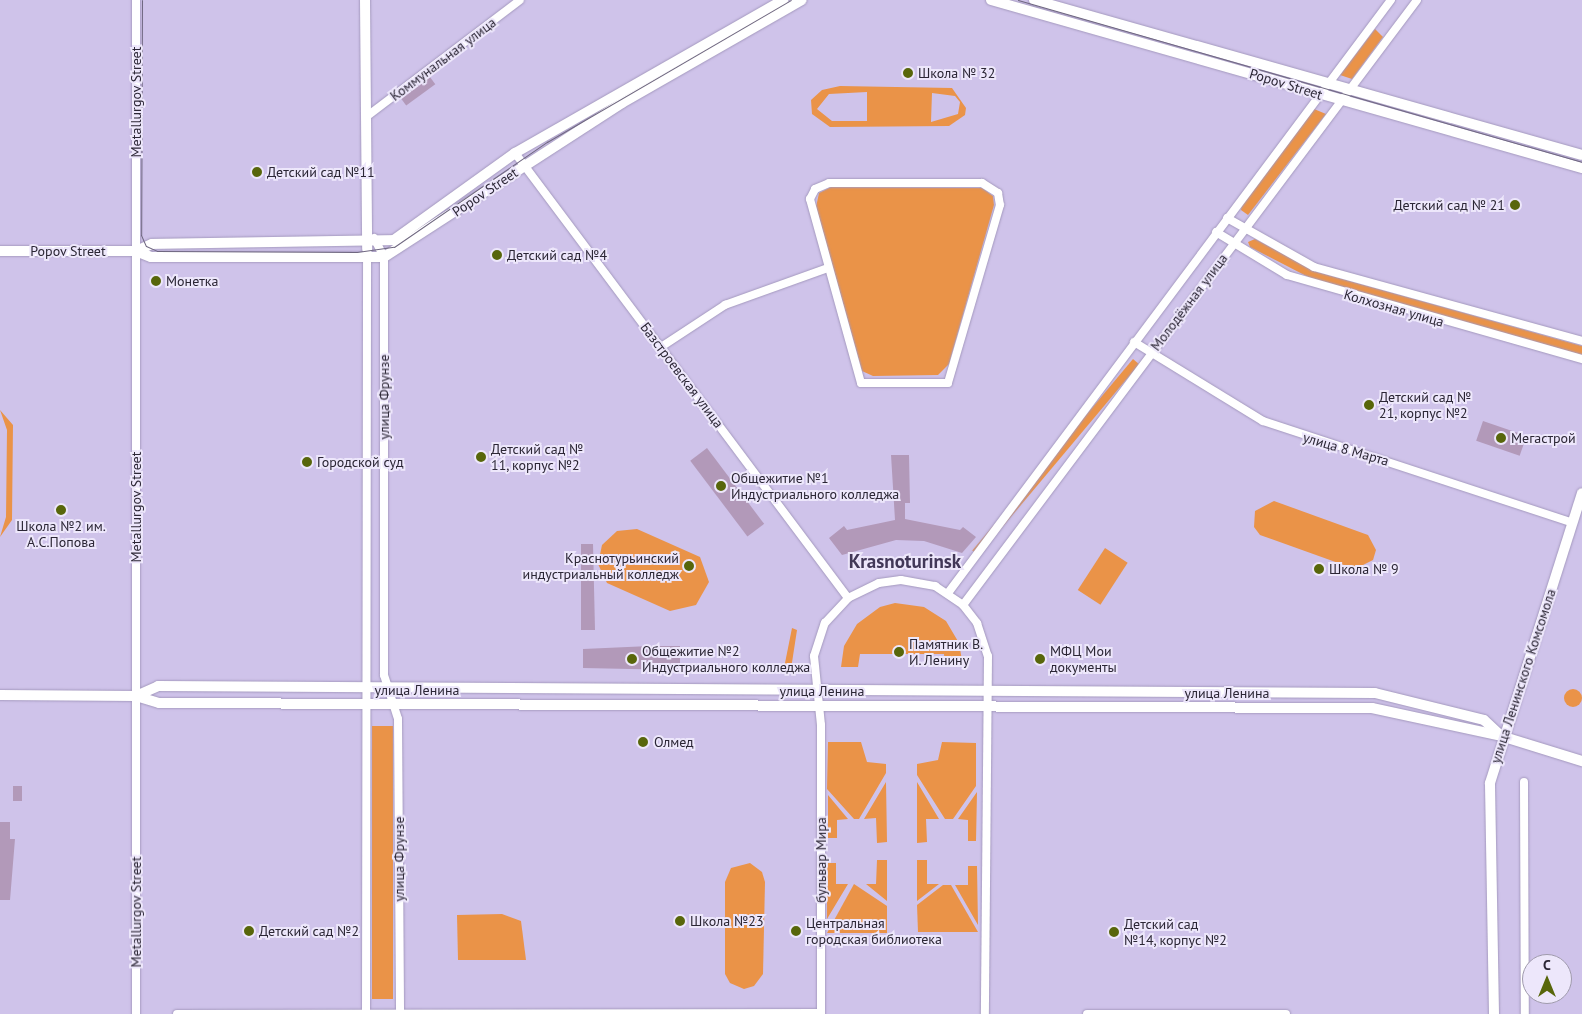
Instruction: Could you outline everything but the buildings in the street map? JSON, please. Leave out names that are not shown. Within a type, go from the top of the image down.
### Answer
[{"type":"street","name":"Metallurgov Street","points":[[136,0],[136,1014]]},
{"type":"street","name":"улица Фрунзе","points":[[365,0],[367,243],[366,703]]},
{"type":"street","name":"Коммунальная улица","points":[[366,117],[520,0]]},
{"type":"street","name":"Popov Street","points":[[136,251],[152,244],[378,243],[394,240],[515,153],[783,0]]},
{"type":"street","name":"Popov Street","points":[[0,251],[136,251],[152,257],[384,257],[524,166],[802,0]]},
{"type":"street","name":"Popov Street","points":[[991,0],[1582,168]]},
{"type":"street","name":"Popov Street","points":[[1034,0],[1582,155]]},
{"type":"street","name":"Молодёжная улица","points":[[948,593],[1326,84],[1391,0]]},
{"type":"street","name":"Молодёжная улица","points":[[963,605],[1416,0]]},
{"type":"street","name":"Базстроевская улица","points":[[515,153],[848,598]]},
{"type":"street","points":[[982,183],[998,193],[1000,205],[948,383],[861,383],[828,268],[810,199],[821,184],[982,183]]},
{"type":"street","name":"Колхозная улица","points":[[1226,218],[1314,267],[1582,341]]},
{"type":"street","name":"улица Фрунзе","points":[[366,229],[378,243],[384,257],[384,675],[396,703],[400,1014]]},
{"type":"street","name":"Колхозная улица","points":[[1216,232],[1287,275],[1328,289],[1582,359]]},
{"type":"street","points":[[662,347],[725,305],[828,268]]},
{"type":"street","name":"улица 8 Марта","points":[[1134,342],[1227,401],[1301,437],[1573,523]]},
{"type":"street","name":"улица Ленинского Комсомола","points":[[1494,1014],[1490,783],[1501,736],[1582,493]]},
{"type":"street","points":[[848,598],[878,583],[901,580],[948,593],[963,605],[986,644],[985,1014]]},
{"type":"street","name":"бульвар Мира","points":[[821,1014],[817,644],[825,623],[848,598]]},
{"type":"street","name":"улица Ленина","points":[[136,696],[158,686],[366,690],[1375,694],[1484,720],[1501,736]]},
{"type":"street","points":[[793,691],[793,705]]},
{"type":"street","points":[[1008,692],[1008,706]]},
{"type":"street","name":"улица Ленина","points":[[0,695],[136,696],[159,703],[1372,708],[1501,736],[1582,762]]},
{"type":"street","points":[[366,703],[366,1014]]},
{"type":"street","points":[[1524,782],[1525,1014]]},
{"type":"street","points":[[177,1014],[821,1014]]},
{"type":"street","points":[[1087,1014],[1286,1014]]},
{"type":"shaded area","points":[[1375,29],[1383,37],[1352,79],[1340,75]]},
{"type":"shaded area","points":[[840,86],[952,88],[966,108],[965,115],[949,126],[830,127],[812,114],[811,100],[822,90]],"holes":[[[867,92],[867,121],[832,121],[817,109],[829,94]],[[932,93],[955,96],[960,102],[958,114],[931,122]]]},
{"type":"shaded area","points":[[1314,109],[1326,114],[1248,215],[1241,210],[1242,203]]},
{"type":"shaded area","points":[[831,187],[982,188],[993,196],[994,205],[949,364],[938,375],[873,376],[862,371],[816,207],[819,193]]},
{"type":"shaded area","points":[[1255,239],[1317,272],[1582,346],[1582,355],[1314,280],[1250,247],[1248,242]]},
{"type":"shaded area","points":[[1133,359],[1139,364],[978,556],[972,551]]},
{"type":"shaded area","points":[[0,410],[13,425],[12,520],[0,537],[6,517],[7,430]]},
{"type":"shaded area","points":[[1274,501],[1368,535],[1376,550],[1373,560],[1355,569],[1260,535],[1254,527],[1255,511]]},
{"type":"shaded area","points":[[637,529],[700,557],[709,582],[696,605],[670,611],[607,583],[598,564],[602,545],[617,531]]},
{"type":"shaded area","points":[[1105,548],[1128,563],[1100,605],[1078,590]]},
{"type":"shaded area","points":[[895,603],[924,607],[946,621],[959,643],[963,666],[945,666],[944,654],[860,654],[858,667],[841,667],[844,646],[857,624],[880,607]]},
{"type":"shaded area","points":[[792,628],[797,630],[791,669],[784,668]]},
{"type":"shaded area","points":[[1573,689],[1579,692],[1582,698],[1579,704],[1573,707],[1567,704],[1564,698],[1567,692]]},
{"type":"shaded area","points":[[372,726],[393,726],[393,999],[372,999]]},
{"type":"shaded area","points":[[828,742],[861,742],[867,762],[886,764],[886,773],[859,819],[854,819],[827,789]]},
{"type":"shaded area","points":[[942,742],[976,743],[976,786],[953,819],[945,819],[917,775],[917,764],[938,760]]},
{"type":"shaded area","points":[[886,782],[887,842],[877,843],[876,818],[864,819]]},
{"type":"shaded area","points":[[917,782],[939,819],[926,819],[927,842],[917,843]]},
{"type":"shaded area","points":[[977,792],[976,841],[968,841],[968,820],[958,819]]},
{"type":"shaded area","points":[[828,795],[848,819],[837,820],[837,838],[828,838]]},
{"type":"shaded area","points":[[877,860],[887,860],[887,901],[866,884],[876,884]]},
{"type":"shaded area","points":[[917,860],[927,860],[927,884],[939,884],[917,901]]},
{"type":"shaded area","points":[[750,863],[762,872],[765,882],[763,974],[754,986],[744,989],[730,983],[725,974],[725,882],[731,868]]},
{"type":"shaded area","points":[[827,863],[836,863],[836,884],[848,884],[827,919]]},
{"type":"shaded area","points":[[968,866],[977,866],[978,925],[955,885],[968,885]]},
{"type":"shaded area","points":[[854,884],[887,906],[887,933],[827,933]]},
{"type":"shaded area","points":[[943,885],[951,885],[978,932],[918,932],[917,905]]},
{"type":"shaded area","points":[[502,914],[521,921],[526,960],[458,960],[457,915]]},
{"type":"tram line","points":[[142,0],[141,235],[146,246],[157,251],[357,252],[394,247],[547,142],[791,0]]},
{"type":"tram line","points":[[1018,0],[1582,162]]},
{"type":"place","name":"Школа № 32","points":[[908,73]]},
{"type":"place","name":"Детский сад №11","points":[[257,172]]},
{"type":"place","name":"Детский сад № 21","points":[[1515,205]]},
{"type":"place","name":"Детский сад №4","points":[[497,255]]},
{"type":"place","name":"Монетка","points":[[156,281]]},
{"type":"place","name":"Детский сад № 21, корпус №2","points":[[1369,405]]},
{"type":"place","name":"Мегастрой","points":[[1501,438]]},
{"type":"place","name":"Детский сад № 11, корпус №2","points":[[481,457]]},
{"type":"place","name":"Городской суд","points":[[307,462]]},
{"type":"place","name":"Общежитие №1 Индустриального колледжа","points":[[721,486]]},
{"type":"place","name":"Школа №2 им. А.С.Попова","points":[[61,510]]},
{"type":"place","name":"Краснотурьинский индустриальный колледж","points":[[689,566]]},
{"type":"place","name":"Школа № 9","points":[[1319,569]]},
{"type":"place","name":"Памятник В. И. Ленину","points":[[899,652]]},
{"type":"place","name":"Общежитие №2 Индустриального колледжа","points":[[632,659]]},
{"type":"place","name":"МФЦ Мои документы","points":[[1040,659]]},
{"type":"place","name":"Олмед","points":[[643,742]]},
{"type":"place","name":"Школа №23","points":[[680,921]]},
{"type":"place","name":"Детский сад №2","points":[[249,931]]},
{"type":"place","name":"Центральная городская библиотека","points":[[796,931]]},
{"type":"place","name":"Детский сад №14, корпус №2","points":[[1114,932]]},
{"type":"district","name":"Krasnoturinsk","points":[[905,562]]}]
